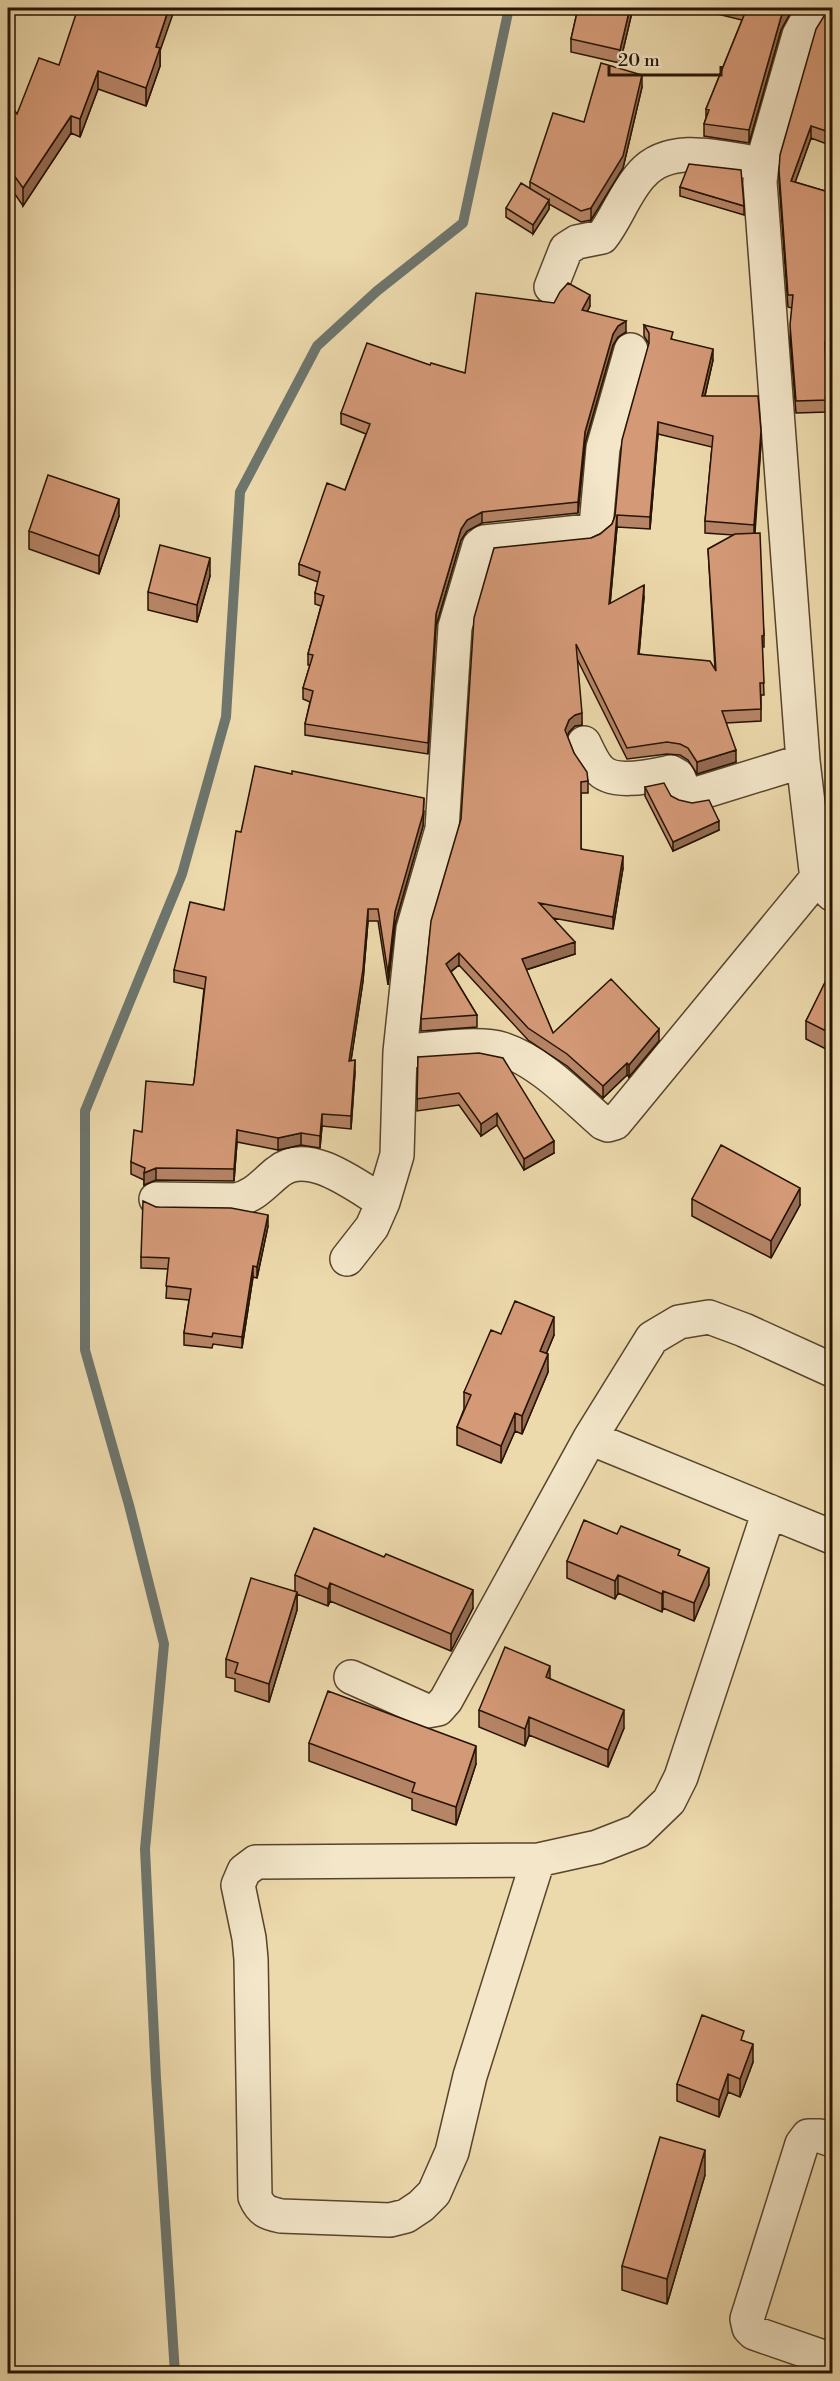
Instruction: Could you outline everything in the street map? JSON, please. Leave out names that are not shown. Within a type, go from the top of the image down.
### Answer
[{"type":"street","points":[[400,1052],[469,1047],[501,1049],[532,1063],[603,1123],[608,1125],[615,1123],[827,877],[803,760],[761,194],[762,164],[800,35],[814,8]]},
{"type":"street","points":[[552,287],[566,249],[577,242],[602,237],[642,173],[657,163],[670,156],[686,154],[762,164]]},
{"type":"street","points":[[347,1259],[372,1227],[383,1202],[397,1155],[400,1052],[413,929],[442,828],[455,627],[479,546],[484,542],[589,531],[596,526],[603,448],[631,350]]},
{"type":"street","points":[[584,743],[603,774],[634,779],[671,772],[678,776],[684,791],[696,794],[803,760]]},
{"type":"street","points":[[156,1199],[236,1200],[247,1198],[285,1166],[299,1162],[333,1172],[383,1202]]},
{"type":"street","points":[[351,1677],[427,1711],[438,1709],[447,1700],[590,1438],[652,1338],[679,1322],[709,1317],[744,1330],[832,1370]]},
{"type":"street","points":[[590,1438],[832,1538]]},
{"type":"street","points":[[538,1860],[470,2076],[452,2152],[434,2193],[406,2216],[390,2220],[281,2216],[267,2213],[260,2207],[255,2197],[251,1959],[249,1938],[237,1885],[244,1871],[256,1862],[538,1860],[597,1847],[638,1831],[669,1801],[681,1776],[769,1511]]},
{"type":"street","points":[[832,2140],[820,2136],[808,2136],[802,2144],[747,2319],[748,2328],[754,2333],[832,2360]]},
{"type":"building","points":[[78,8],[169,8],[156,47],[160,48],[146,88],[98,71],[80,119],[71,116],[23,188],[8,167],[8,102],[17,114],[39,58],[59,65]]},
{"type":"building","points":[[578,8],[630,8],[620,50],[571,39]]},
{"type":"building","points":[[747,8],[786,8],[781,17],[749,130],[704,124],[709,110],[706,109]]},
{"type":"building","points":[[829,8],[832,8],[832,133],[811,126],[791,181],[832,193],[832,344],[825,342],[827,400],[796,401],[790,325],[793,295],[788,295],[779,170],[780,155],[816,29]]},
{"type":"building","points":[[601,63],[642,75],[623,156],[591,208],[581,211],[530,182],[553,113],[584,122]]},
{"type":"building","points":[[689,164],[741,170],[744,206],[680,187]]},
{"type":"building","points":[[521,183],[549,200],[533,225],[506,208]]},
{"type":"building","points":[[568,283],[590,295],[582,310],[626,321],[618,326],[613,334],[585,432],[578,502],[482,512],[467,520],[461,529],[436,614],[428,743],[305,724],[313,691],[303,688],[313,655],[308,654],[324,596],[315,593],[320,572],[299,564],[327,483],[345,490],[370,424],[341,413],[367,343],[430,365],[431,363],[465,373],[476,293],[554,303]]},
{"type":"building","points":[[644,325],[673,332],[671,339],[713,349],[702,396],[758,396],[761,431],[754,525],[705,521],[713,436],[658,422],[650,517],[617,515],[609,604],[644,585],[638,654],[710,661],[716,671],[708,549],[735,534],[760,533],[764,683],[760,683],[761,709],[722,711],[736,750],[697,762],[688,748],[680,744],[667,742],[627,748],[576,644],[582,713],[569,720],[565,730],[574,753],[587,772],[588,781],[581,782],[581,849],[623,856],[613,917],[539,903],[575,942],[522,959],[553,1033],[611,979],[659,1029],[629,1065],[627,1063],[603,1086],[567,1054],[528,1028],[459,953],[446,964],[477,1015],[421,1019],[431,921],[461,819],[474,618],[494,548],[591,538],[612,524],[615,516],[622,440],[649,343],[649,333]]},
{"type":"building","points":[[48,475],[119,499],[99,556],[29,531]]},
{"type":"building","points":[[160,545],[210,558],[197,605],[148,592]]},
{"type":"building","points":[[255,766],[292,774],[292,771],[424,798],[423,814],[395,912],[388,973],[378,909],[368,909],[363,969],[349,1061],[355,1060],[351,1116],[322,1114],[320,1136],[301,1133],[278,1138],[237,1130],[234,1169],[156,1168],[144,1173],[145,1168],[131,1162],[134,1130],[142,1132],[146,1081],[193,1085],[194,1082],[206,977],[174,970],[190,902],[224,910],[236,831],[241,832]]},
{"type":"building","points":[[664,783],[671,796],[679,800],[692,803],[709,800],[719,821],[673,842],[645,787]]},
{"type":"building","points":[[832,970],[832,1034],[806,1021]]},
{"type":"building","points":[[479,1053],[503,1058],[554,1141],[524,1159],[497,1113],[481,1124],[459,1093],[417,1099],[418,1057]]},
{"type":"building","points":[[721,1145],[800,1188],[771,1241],[692,1199]]},
{"type":"building","points":[[143,1201],[156,1207],[231,1208],[268,1215],[257,1267],[253,1266],[242,1337],[213,1333],[212,1337],[184,1333],[191,1289],[166,1286],[169,1258],[141,1257]]},
{"type":"building","points":[[515,1301],[554,1317],[540,1351],[548,1354],[522,1416],[515,1413],[501,1446],[457,1427],[471,1395],[464,1392],[491,1330],[501,1334]]},
{"type":"building","points":[[584,1520],[617,1534],[621,1526],[680,1550],[678,1555],[709,1568],[694,1603],[663,1591],[662,1594],[618,1575],[615,1581],[567,1561]]},
{"type":"building","points":[[314,1528],[384,1557],[386,1554],[473,1590],[451,1634],[330,1583],[328,1589],[295,1575]]},
{"type":"building","points":[[251,1578],[297,1592],[269,1684],[235,1673],[238,1663],[226,1659]]},
{"type":"building","points":[[505,1647],[550,1666],[546,1677],[624,1710],[608,1750],[529,1717],[525,1729],[479,1710]]},
{"type":"building","points":[[328,1691],[476,1746],[456,1807],[412,1792],[415,1783],[309,1743]]},
{"type":"building","points":[[702,2015],[744,2031],[741,2040],[753,2044],[740,2079],[728,2074],[719,2100],[677,2084]]},
{"type":"building","points":[[832,2026],[832,2047],[826,2045]]},
{"type":"building","points":[[660,2137],[705,2150],[667,2279],[622,2266]]},
{"type":"building","points":[[452,2369],[554,2370],[554,2373],[452,2373]]},
{"type":"waterway","points":[[175,2374],[156,2078],[145,1849],[164,1644],[129,1505],[85,1350],[85,1111],[182,874],[226,717],[240,492],[317,346],[377,291],[463,223],[509,8]]}]
